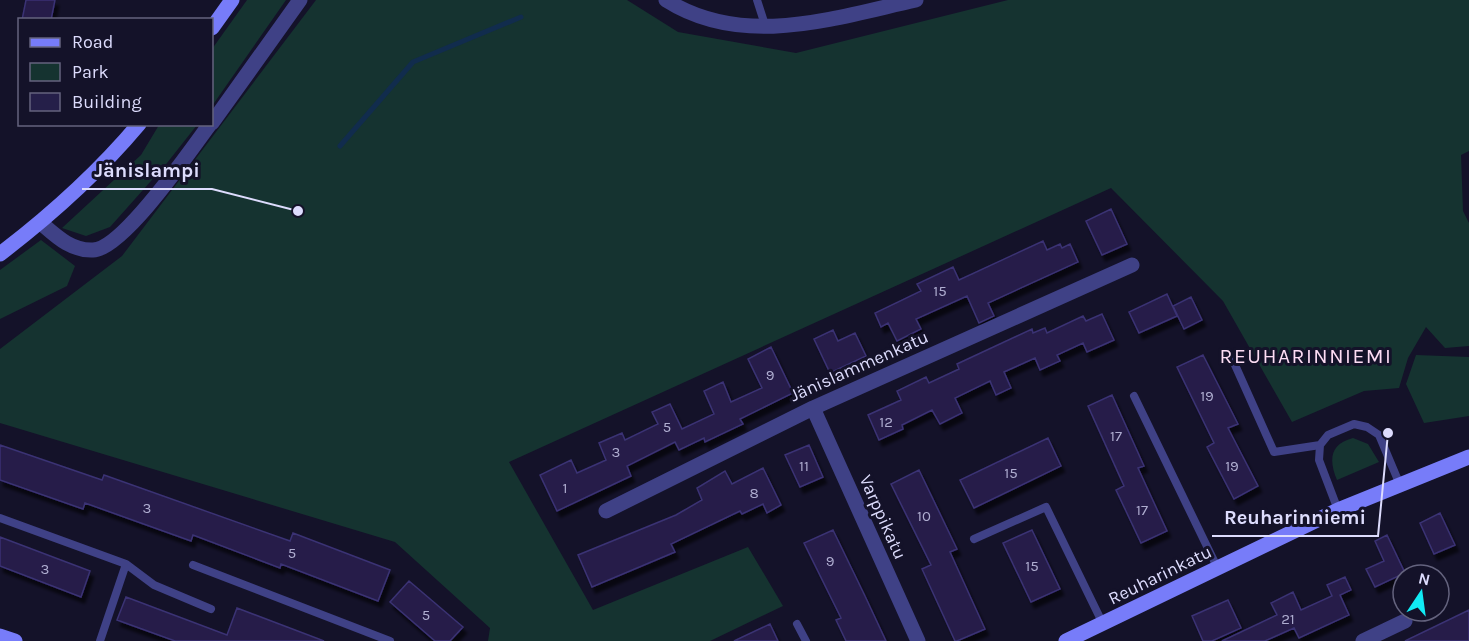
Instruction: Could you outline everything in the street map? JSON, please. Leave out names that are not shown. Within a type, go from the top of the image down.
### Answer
[{"type":"street","points":[[213,27],[232,0]]},
{"type":"street","points":[[213,121],[300,0]]},
{"type":"street","points":[[666,0],[722,22],[766,28],[803,25],[916,0]]},
{"type":"street","points":[[0,254],[41,223],[108,161],[137,126]]},
{"type":"street","points":[[41,223],[71,246],[94,250],[105,247],[115,241],[147,205],[209,126]]},
{"type":"street","name":"Jänislammenkatu","points":[[606,511],[813,408],[1132,265]]},
{"type":"street","name":"Varppikatu","points":[[813,408],[918,641]]},
{"type":"street","name":"Reuharinkatu","points":[[1066,641],[1338,510],[1469,457]]},
{"type":"street","points":[[1363,641],[1401,623]]},
{"type":"street","points":[[0,636],[15,641]]},
{"type":"lane","points":[[757,0],[766,28]]},
{"type":"lane","points":[[1231,356],[1274,452],[1320,446]]},
{"type":"lane","points":[[1134,396],[1218,569]]},
{"type":"lane","points":[[1338,510],[1319,460],[1320,446],[1328,435],[1354,424],[1367,427],[1379,435],[1400,485]]},
{"type":"lane","points":[[974,539],[1046,507],[1103,624]]},
{"type":"lane","points":[[0,518],[126,564],[154,585],[211,609]]},
{"type":"lane","points":[[100,641],[126,564]]},
{"type":"lane","points":[[193,565],[390,641]]},
{"type":"lane","points":[[797,624],[806,641]]},
{"type":"green space","points":[[247,0],[286,0],[213,105],[213,48]]},
{"type":"green space","points":[[316,0],[627,0],[678,32],[796,53],[1008,0],[1469,0],[1469,151],[1461,155],[1463,211],[1469,223],[1469,346],[1445,348],[1426,327],[1408,358],[1399,388],[1364,391],[1292,422],[1223,301],[1111,188],[509,462],[593,610],[748,547],[783,606],[710,641],[488,641],[490,628],[395,542],[0,423],[0,349],[122,256]]},
{"type":"green space","points":[[158,126],[196,126],[167,163],[110,227],[86,236],[62,228],[141,155]]},
{"type":"green space","points":[[41,240],[75,266],[67,286],[0,319],[0,270]]},
{"type":"green space","points":[[1416,355],[1469,357],[1469,416],[1424,423],[1406,384]]},
{"type":"green space","points":[[1353,438],[1368,444],[1379,462],[1337,480],[1332,460],[1333,454],[1339,444]]},
{"type":"building","points":[[26,0],[55,0],[51,18],[22,18]]},
{"type":"building","points":[[1111,209],[1127,244],[1102,255],[1086,221]]},
{"type":"building","points":[[1043,241],[1047,250],[1060,244],[1062,248],[1070,244],[1078,262],[988,303],[994,316],[979,323],[967,296],[916,319],[921,329],[897,341],[888,323],[881,327],[875,313],[921,291],[917,284],[953,267],[959,280]]},
{"type":"building","points":[[1167,294],[1177,316],[1139,333],[1129,312]]},
{"type":"building","points":[[1191,297],[1202,320],[1184,329],[1173,306]]},
{"type":"building","points":[[1102,314],[1114,340],[1087,352],[1083,343],[1057,355],[1060,361],[1040,370],[1035,358],[1004,372],[1011,388],[996,395],[990,381],[955,398],[962,413],[940,424],[932,410],[902,425],[903,429],[879,440],[868,415],[901,400],[897,391],[926,377],[929,383],[959,369],[957,364],[1032,329],[1033,333],[1045,328],[1047,333],[1083,316],[1086,321]]},
{"type":"building","points":[[833,330],[838,341],[855,333],[866,356],[830,373],[814,339]]},
{"type":"building","points":[[771,347],[793,393],[740,419],[743,424],[705,442],[704,438],[679,450],[675,442],[627,466],[631,476],[557,511],[540,475],[571,460],[577,473],[606,460],[599,443],[622,433],[625,440],[658,424],[652,412],[670,404],[682,429],[714,414],[704,391],[723,382],[731,402],[762,388],[748,359]]},
{"type":"building","points":[[1203,355],[1238,424],[1228,428],[1258,486],[1234,499],[1207,447],[1214,443],[1177,367]]},
{"type":"building","points":[[1112,395],[1144,466],[1138,468],[1167,531],[1141,543],[1116,490],[1124,486],[1088,406]]},
{"type":"building","points":[[1048,438],[1061,466],[974,508],[960,480]]},
{"type":"building","points":[[0,445],[102,480],[104,475],[290,541],[293,533],[390,570],[378,601],[281,564],[280,568],[193,535],[191,541],[85,503],[83,509],[0,480]]},
{"type":"building","points":[[809,445],[823,477],[800,487],[785,455]]},
{"type":"building","points":[[763,468],[781,505],[767,513],[763,504],[742,514],[740,511],[671,544],[675,552],[592,587],[578,555],[676,515],[702,500],[697,488],[725,471],[732,484]]},
{"type":"building","points":[[919,470],[957,549],[950,552],[985,629],[957,641],[922,569],[931,565],[891,484]]},
{"type":"building","points":[[1440,513],[1455,545],[1434,554],[1420,523]]},
{"type":"building","points":[[833,530],[886,641],[846,641],[836,620],[841,618],[804,543]]},
{"type":"building","points":[[1032,530],[1060,589],[1031,602],[1003,543]]},
{"type":"building","points":[[1387,535],[1400,563],[1391,563],[1391,580],[1375,587],[1366,569],[1384,561],[1375,541]]},
{"type":"building","points":[[0,537],[90,571],[81,597],[0,566]]},
{"type":"building","points":[[1345,577],[1351,590],[1340,595],[1349,615],[1299,638],[1294,628],[1265,641],[1222,641],[1277,615],[1271,603],[1293,592],[1301,610],[1332,596],[1327,585]]},
{"type":"building","points":[[409,581],[463,627],[450,641],[435,641],[390,602]]},
{"type":"building","points":[[126,597],[227,635],[237,608],[324,641],[175,641],[117,620]]},
{"type":"building","points":[[1228,600],[1241,628],[1212,641],[1203,641],[1192,616]]},
{"type":"building","points":[[1469,610],[1469,641],[1405,641],[1442,623],[1451,623],[1451,619]]},
{"type":"building","points":[[770,624],[778,641],[734,641]]},
{"type":"waterway","points":[[340,146],[413,62],[521,17]]},
{"type":"place","name":"Jänislampi","points":[[298,211]]},
{"type":"place","name":"Reuharinniemi","points":[[1388,433]]},
{"type":"district","name":"REUHARINNIEMI","points":[[1306,356]]}]
